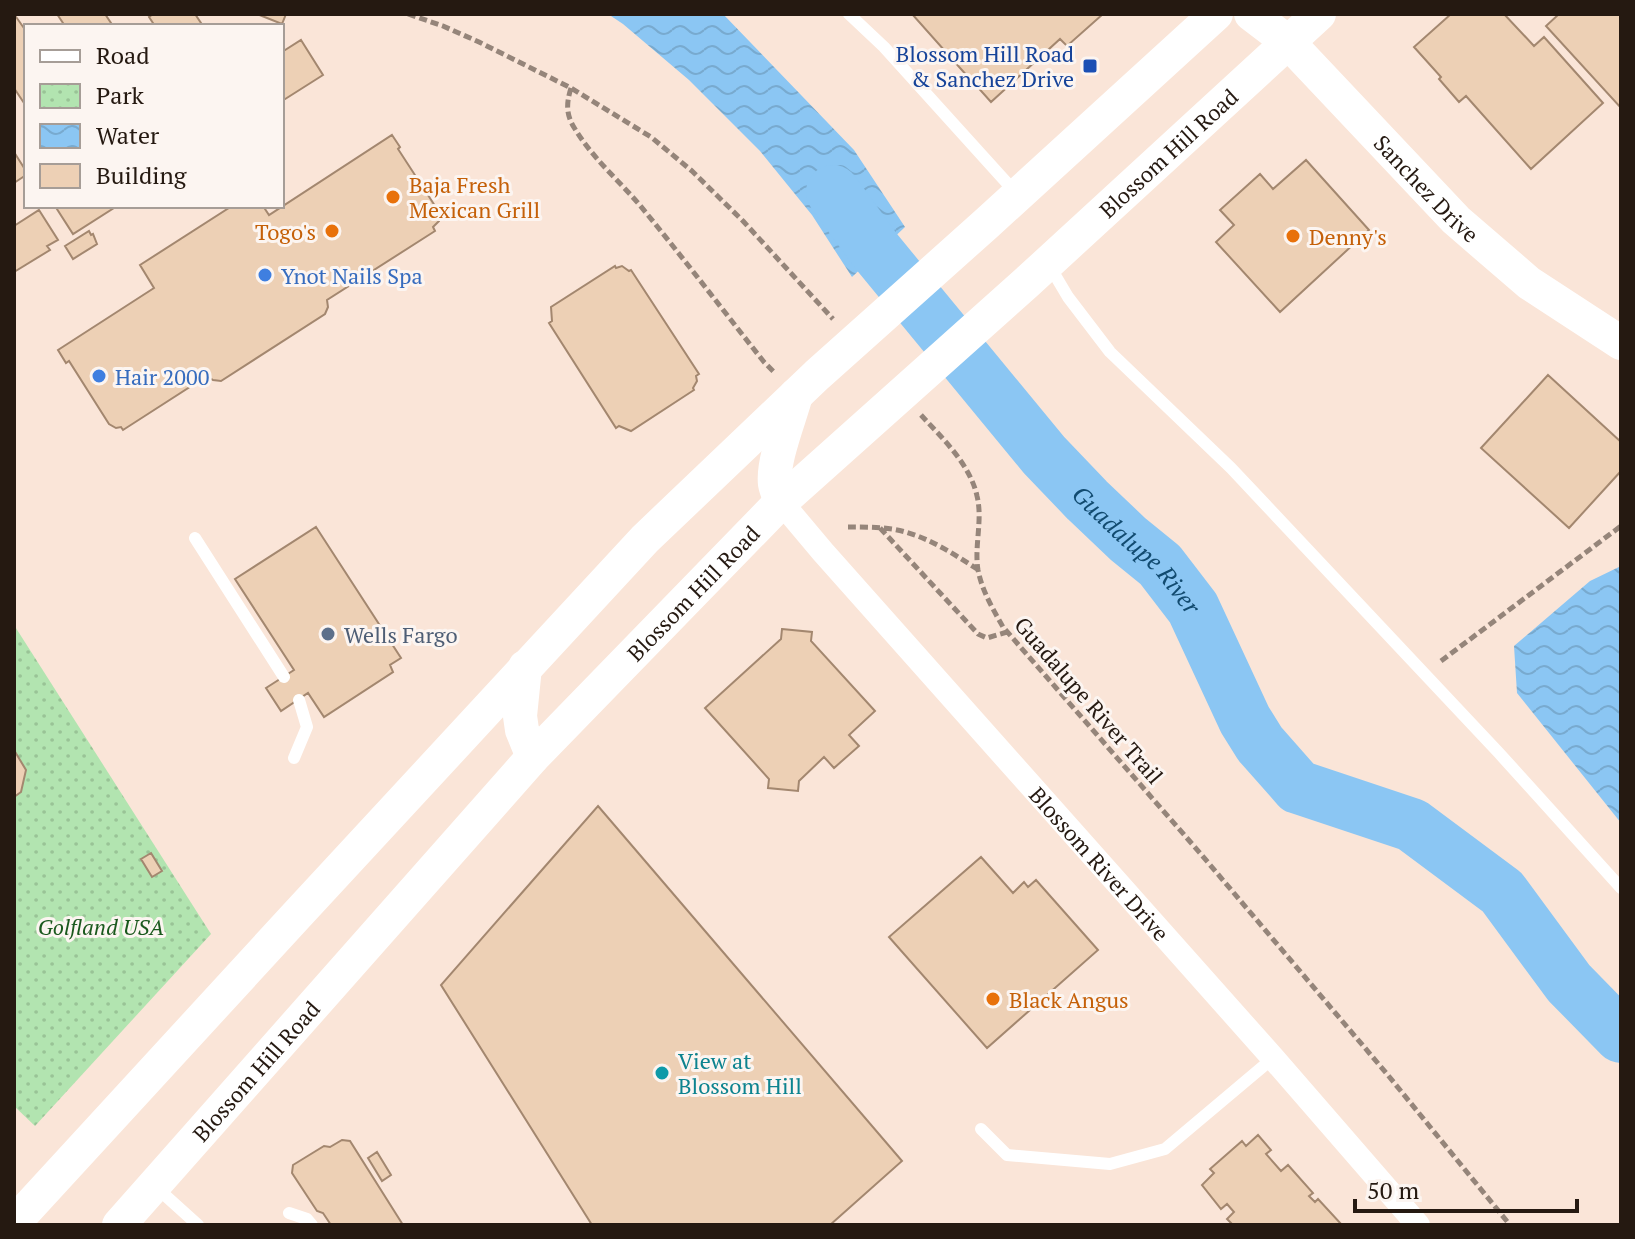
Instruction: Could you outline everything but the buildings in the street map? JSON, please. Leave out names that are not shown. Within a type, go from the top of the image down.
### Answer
[{"type":"main road","points":[[21,1211],[645,539],[807,384],[1216,14]]},
{"type":"main road","name":"Sanchez Drive","points":[[1251,14],[1288,42],[1456,220],[1529,283],[1621,343]]},
{"type":"main road","name":"Blossom Hill Road","points":[[119,1225],[533,757],[781,502],[1319,14]]},
{"type":"main road","points":[[781,502],[775,487],[775,476],[807,384]]},
{"type":"main road","points":[[525,667],[520,716],[533,757]]},
{"type":"street","name":"Blossom River Drive","points":[[781,502],[1418,1225]]},
{"type":"lane","points":[[849,14],[884,47],[1017,194]]},
{"type":"lane","points":[[1037,272],[1068,297],[1110,352],[1231,468],[1621,888]]},
{"type":"lane","points":[[195,538],[284,677]]},
{"type":"lane","points":[[294,758],[307,727],[299,700]]},
{"type":"lane","points":[[981,1129],[1007,1155],[1110,1164],[1165,1149],[1273,1058]]},
{"type":"lane","points":[[154,1186],[198,1225]]},
{"type":"lane","points":[[289,1213],[307,1219],[312,1225]]},
{"type":"path","points":[[408,14],[479,42],[571,88],[651,137],[692,171],[743,221],[841,329]]},
{"type":"path","points":[[571,88],[566,103],[568,115],[599,162],[636,201],[764,362],[807,384]]},
{"type":"path","name":"Guadalupe River Trail","points":[[917,410],[959,459],[972,481],[978,498],[978,569],[987,600],[1007,632],[1200,853],[1510,1225]]},
{"type":"path","points":[[1425,674],[1621,526]]},
{"type":"path","points":[[848,527],[893,529],[922,538],[978,569]]},
{"type":"path","points":[[880,528],[978,634],[987,638],[1007,632]]},
{"type":"green space","name":"Golfland USA","points":[[14,625],[211,934],[35,1126],[14,1106]]},
{"type":"water","points":[[608,14],[723,14],[854,150],[905,227],[852,277],[812,215],[760,151],[689,80]]},
{"type":"water","points":[[1621,566],[1621,823],[1517,693],[1514,646],[1590,581]]},
{"type":"waterway","name":"Guadalupe River","points":[[833,192],[876,251],[1044,455],[1128,539],[1160,565],[1193,608],[1245,720],[1260,744],[1298,787],[1412,825],[1502,892],[1569,983],[1621,1036]]},
{"type":"place","name":"Blossom Hill Road & Sanchez Drive","points":[[1090,66]]},
{"type":"place","name":"Baja Fresh Mexican Grill","points":[[393,197]]},
{"type":"place","name":"Togo's","points":[[332,231]]},
{"type":"place","name":"Denny's","points":[[1293,236]]},
{"type":"place","name":"Ynot Nails Spa","points":[[265,275]]},
{"type":"place","name":"Hair 2000","points":[[99,376]]},
{"type":"place","name":"Wells Fargo","points":[[328,634]]},
{"type":"place","name":"Black Angus","points":[[993,999]]},
{"type":"place","name":"View at Blossom Hill","points":[[662,1073]]}]
